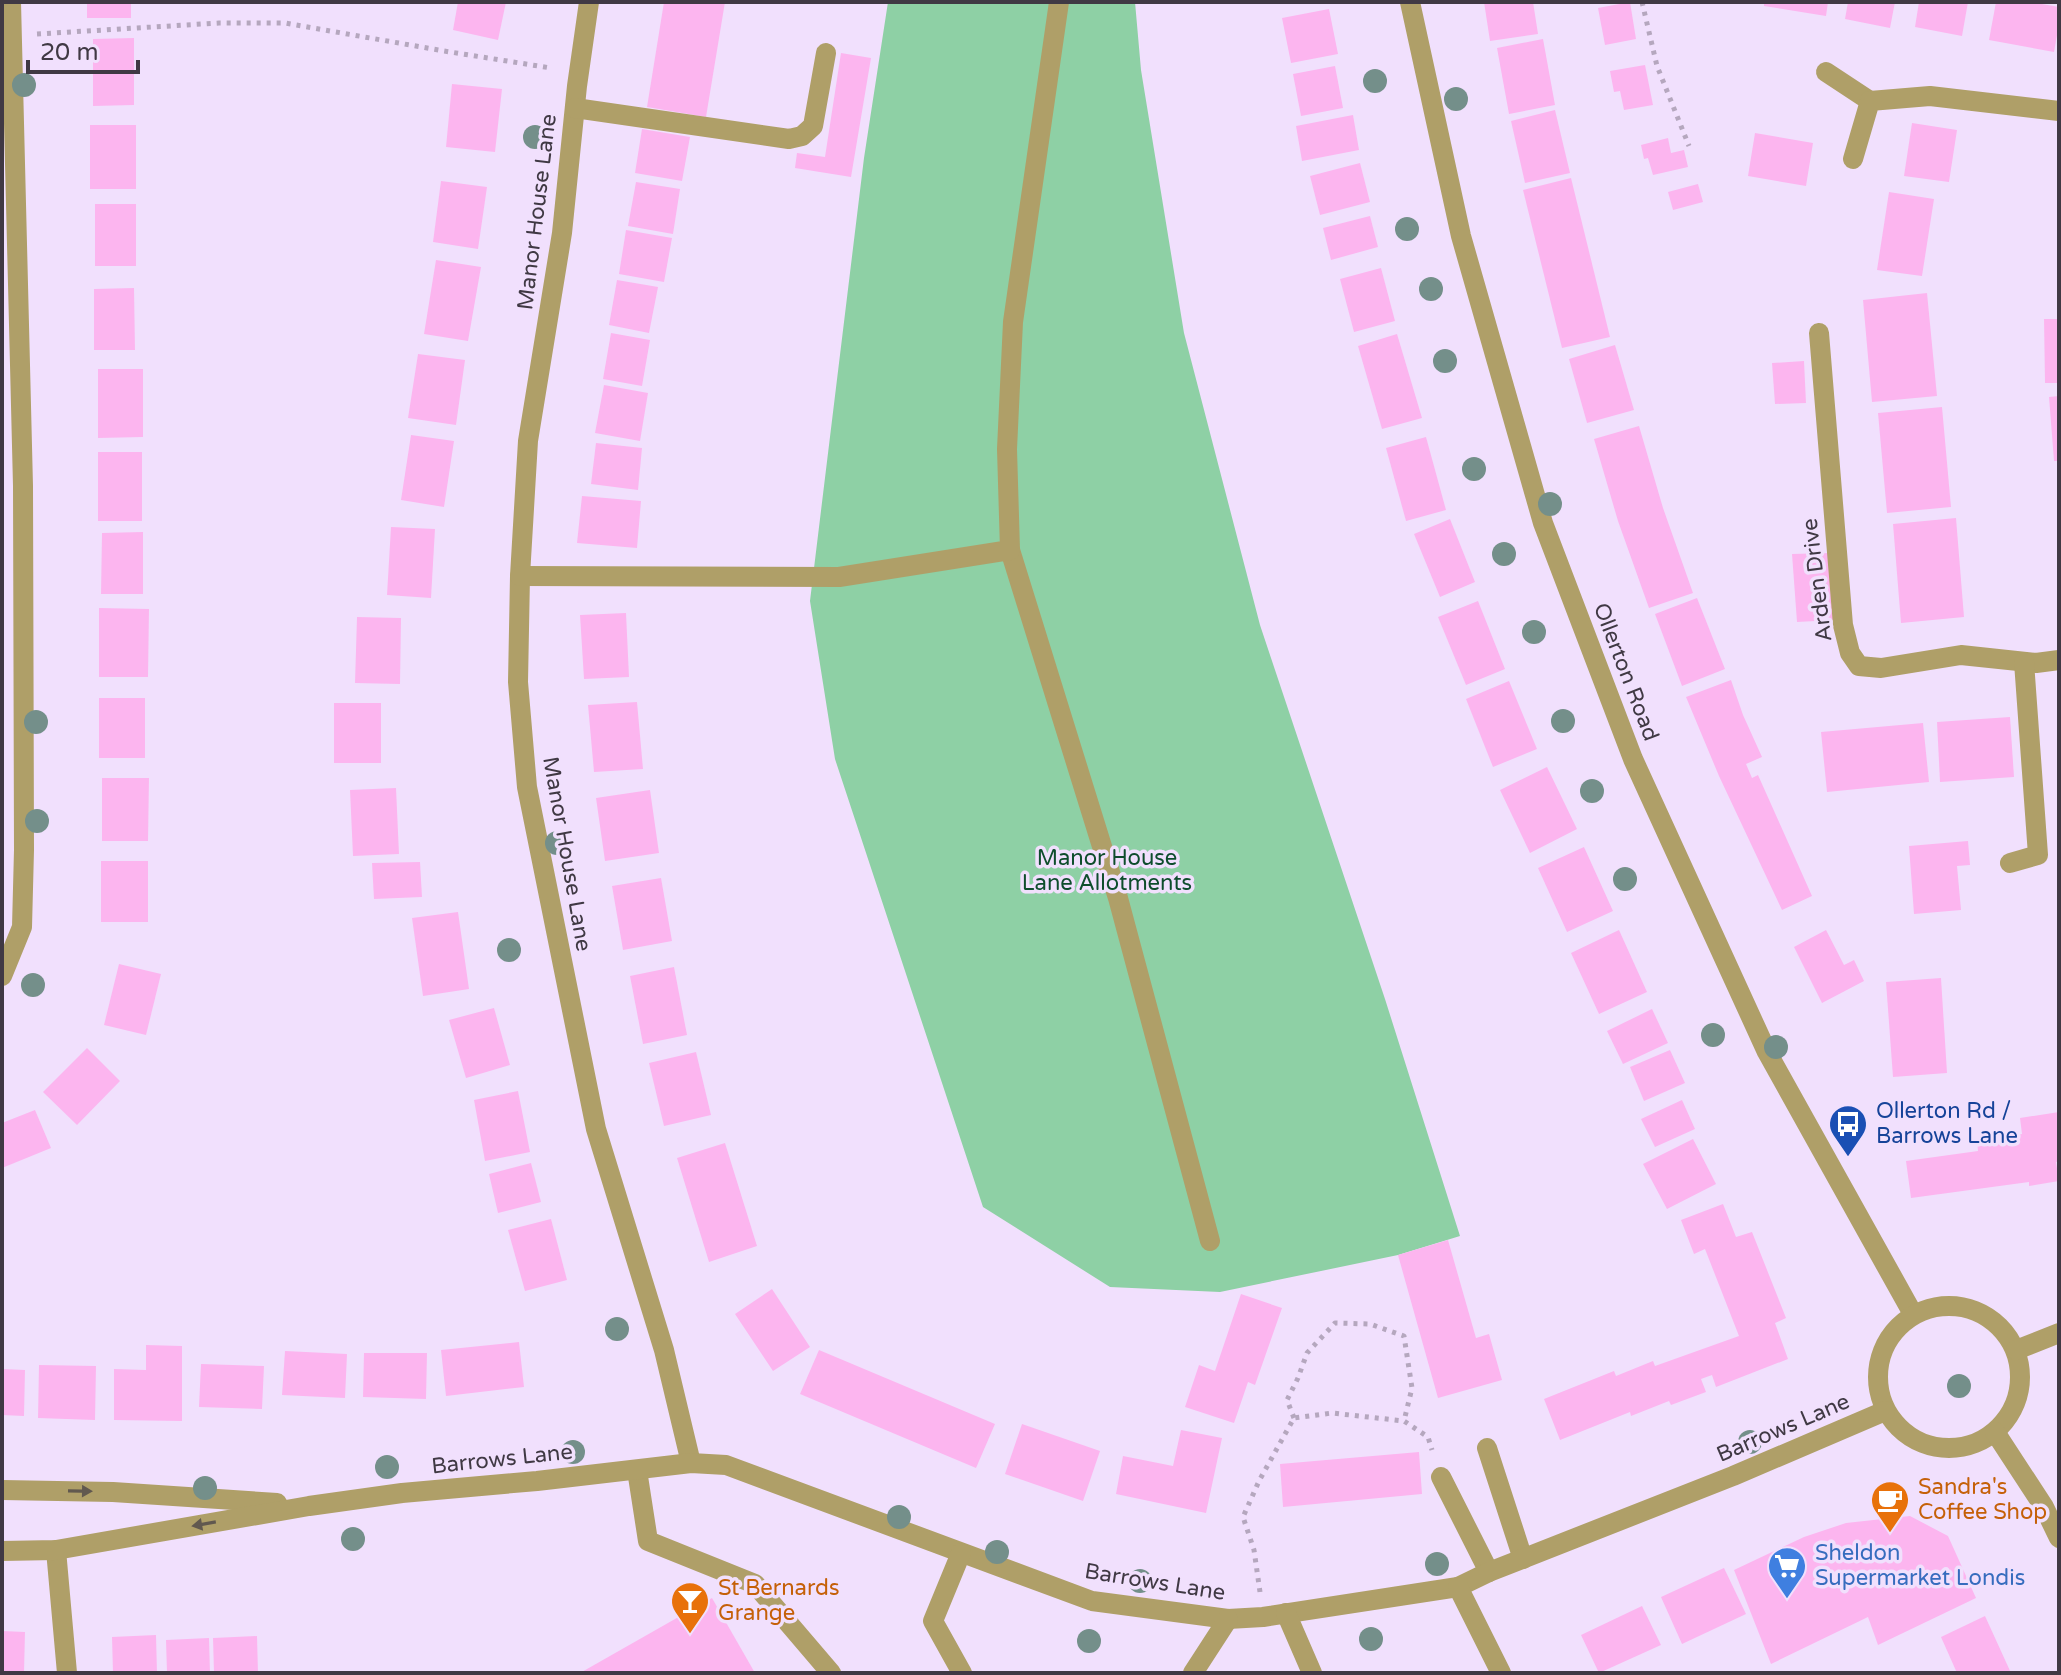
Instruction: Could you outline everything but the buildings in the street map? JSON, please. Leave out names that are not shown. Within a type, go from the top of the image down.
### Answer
[{"type":"street","points":[[2,976],[22,927],[24,850],[23,486],[11,2]]},
{"type":"street","name":"Manor House Lane","points":[[589,2],[562,233],[528,441],[518,682],[527,787],[596,1129],[664,1350],[691,1463]]},
{"type":"street","points":[[1059,2],[1013,322],[1007,449],[1010,550],[1118,898],[1210,1241]]},
{"type":"street","name":"Ollerton Road","points":[[1410,2],[1461,236],[1543,523],[1633,759],[1767,1052],[1913,1314]]},
{"type":"street","points":[[575,108],[789,139],[802,136],[813,126],[826,53]]},
{"type":"street","points":[[1826,72],[1870,101],[1930,96],[2059,111]]},
{"type":"street","points":[[1853,159],[1870,101]]},
{"type":"street","name":"Arden Drive","points":[[1819,333],[1842,611],[1850,653],[1859,666],[1881,668],[1961,655],[2036,663],[2059,660]]},
{"type":"street","points":[[520,576],[839,577],[1010,550]]},
{"type":"street","points":[[2010,863],[2038,855],[2024,662]]},
{"type":"street","points":[[1961,1305],[1985,1314],[2004,1330],[2016,1350],[2020,1364],[2020,1389],[2013,1410],[1995,1432],[1981,1441],[1966,1447],[1937,1448],[1925,1445],[1903,1432],[1885,1411],[1877,1382],[1880,1355],[1891,1333],[1913,1314],[1931,1307],[1961,1305]]},
{"type":"street","points":[[2016,1350],[2059,1333]]},
{"type":"street","name":"Barrows Lane","points":[[2,1551],[56,1550],[402,1493],[691,1463],[726,1465],[1092,1601],[1228,1619],[1263,1617],[1458,1587],[1885,1411]]},
{"type":"street","points":[[1995,1432],[2044,1507],[2059,1538]]},
{"type":"street","points":[[1487,1448],[1523,1559]]},
{"type":"street","points":[[637,1470],[648,1541],[755,1584],[831,1673]]},
{"type":"street","points":[[1441,1477],[1489,1572]]},
{"type":"street","name":"Barrows Lane","points":[[2,1490],[113,1492],[309,1506]]},
{"type":"street","points":[[56,1550],[67,1673]]},
{"type":"street","points":[[961,1553],[933,1621],[962,1673]]},
{"type":"street","points":[[1458,1587],[1501,1673]]},
{"type":"street","points":[[1286,1613],[1312,1673]]},
{"type":"street","points":[[1193,1673],[1228,1619]]},
{"type":"path","points":[[1642,2],[1657,66],[1689,146]]},
{"type":"path","points":[[12,35],[219,23],[285,23],[579,73]]},
{"type":"path","points":[[1294,1418],[1287,1400],[1307,1353],[1335,1323],[1370,1324],[1404,1336],[1412,1388],[1404,1421]]},
{"type":"path","points":[[1294,1418],[1332,1413],[1404,1421],[1428,1437],[1441,1477]]},
{"type":"path","points":[[1263,1617],[1254,1550],[1243,1517],[1294,1418]]},
{"type":"green space","name":"Manor House Lane Allotments","points":[[888,2],[1135,2],[1141,70],[1184,333],[1260,625],[1385,999],[1460,1236],[1398,1255],[1220,1292],[1110,1287],[983,1207],[835,759],[810,601],[864,158]]},
{"type":"place","name":"Ollerton Rd / Barrows Lane","points":[[1848,1158]]},
{"type":"place","name":"Sandra's Coffee Shop","points":[[1890,1534]]},
{"type":"place","name":"Sheldon Supermarket Londis","points":[[1787,1600]]},
{"type":"place","name":"St Bernards Grange","points":[[690,1635]]}]
